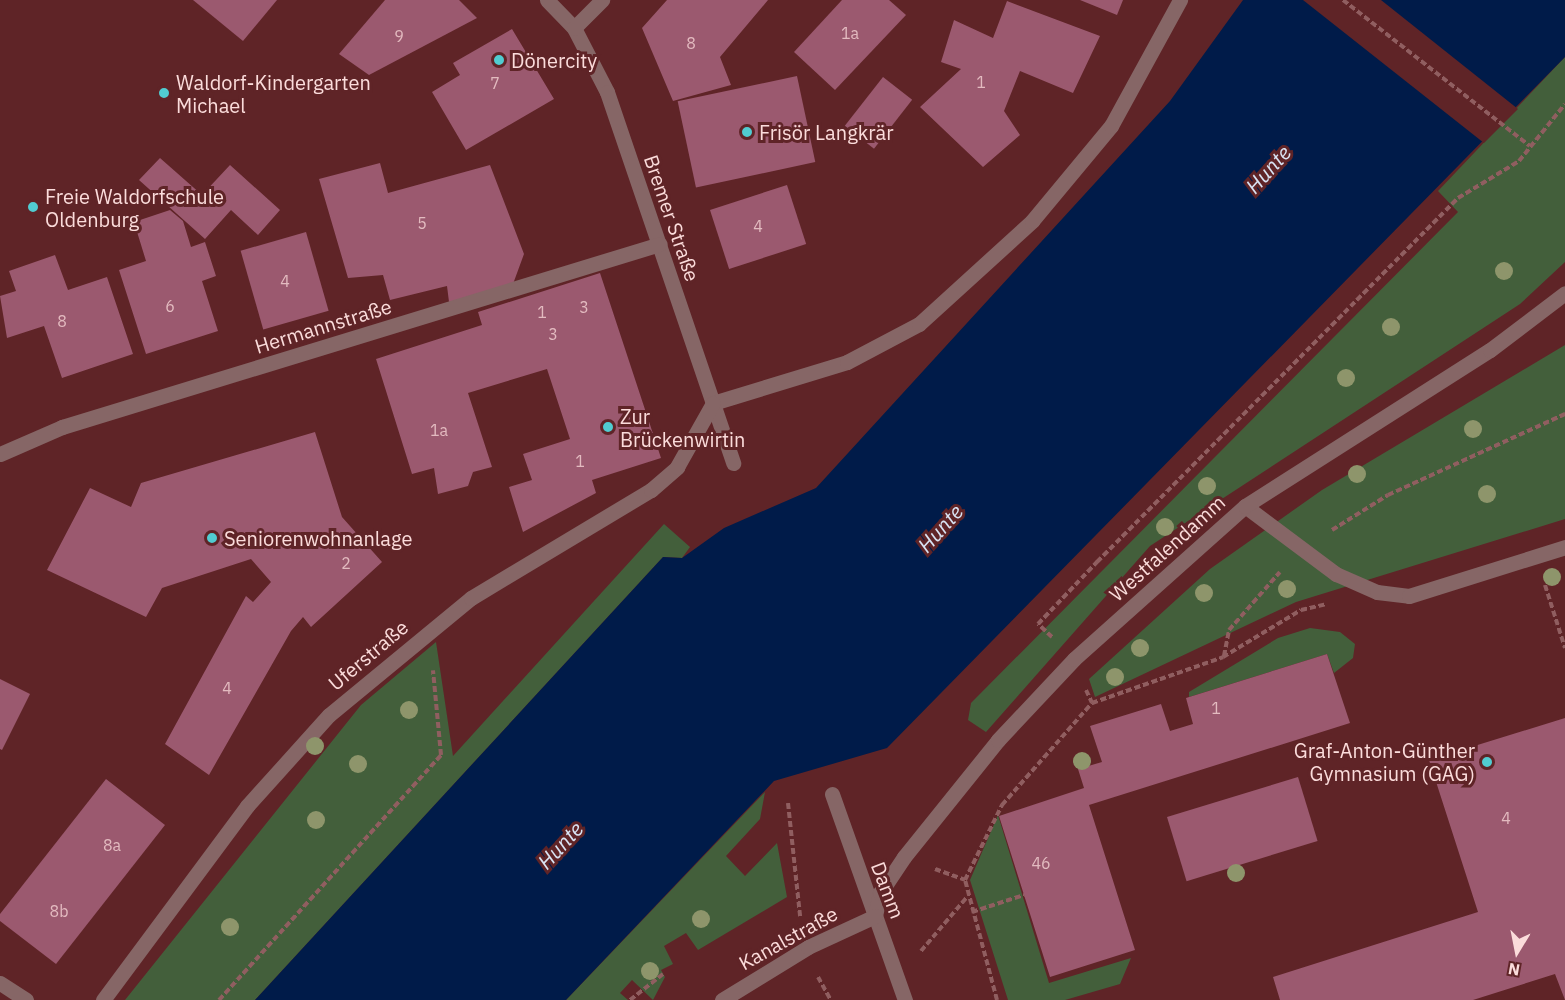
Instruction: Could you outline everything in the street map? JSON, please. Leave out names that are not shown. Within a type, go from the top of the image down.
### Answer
[{"type":"street","name":"Bremer Straße","points":[[547,0],[574,28],[607,92],[733,463]]},
{"type":"street","points":[[574,28],[602,0]]},
{"type":"street","points":[[713,403],[847,362],[919,324],[1032,221],[1111,126],[1180,0]]},
{"type":"street","name":"Hermannstraße","points":[[0,454],[62,427],[660,244]]},
{"type":"street","name":"Westfalendamm","points":[[876,916],[880,893],[904,857],[998,740],[1074,659],[1245,506],[1490,350],[1565,293]]},
{"type":"street","name":"Uferstraße","points":[[103,1000],[247,806],[329,715],[471,598],[651,490],[677,467],[713,403]]},
{"type":"street","points":[[1245,506],[1305,547],[1336,574],[1377,592],[1409,596],[1565,547]]},
{"type":"street","name":"Damm","points":[[832,794],[905,1000]]},
{"type":"street","name":"Kanalstraße","points":[[722,1000],[799,953],[876,916]]},
{"type":"street","points":[[0,983],[26,1000]]},
{"type":"path","points":[[1343,0],[1530,147]]},
{"type":"path","points":[[1038,624],[1096,562],[1458,198],[1519,161],[1565,104]]},
{"type":"path","points":[[1223,657],[1230,630],[1305,547],[1388,495],[1565,414]]},
{"type":"path","points":[[1536,556],[1565,648]]},
{"type":"path","points":[[997,1000],[965,880],[1002,806],[1092,704],[1223,657],[1301,610],[1377,592]]},
{"type":"path","points":[[219,1000],[441,755],[429,631]]},
{"type":"path","points":[[788,803],[794,831]]},
{"type":"path","points":[[972,912],[1024,896]]},
{"type":"path","points":[[630,1000],[663,974]]},
{"type":"green space","points":[[1565,57],[1565,262],[1520,304],[1150,546],[986,732],[968,720],[971,703],[1458,212],[1438,191]]},
{"type":"green space","points":[[1565,345],[1565,519],[1296,602],[1095,697],[1089,679],[1210,569],[1322,490]]},
{"type":"green space","points":[[664,524],[690,547],[682,558],[663,557],[255,1000],[125,1000],[361,705],[436,642],[453,756]]},
{"type":"green space","points":[[1310,628],[1340,632],[1355,644],[1353,658],[1334,673],[1327,654],[1189,697],[1189,692],[1278,638]]},
{"type":"green space","points":[[765,792],[760,819],[726,856],[745,876],[777,843],[787,897],[698,950],[686,933],[664,946],[673,964],[661,970],[665,977],[653,1000],[632,980],[620,993],[628,1000],[566,1000]]},
{"type":"green space","points":[[998,815],[1049,983],[1131,958],[1120,984],[1065,1000],[1008,1000],[970,880]]},
{"type":"water","name":"Hunte","points":[[1243,0],[1565,0],[1565,57],[887,748],[774,781],[566,1000],[255,1000],[663,557],[682,558],[724,528],[816,488],[1170,101]]},
{"type":"pier","points":[[1303,0],[1381,0],[1518,109],[1484,143]]},
{"type":"building","points":[[193,0],[277,0],[243,41]]},
{"type":"building","points":[[385,0],[459,0],[477,18],[369,75],[339,54]]},
{"type":"building","points":[[667,0],[768,0],[720,57],[731,85],[673,101],[642,28]]},
{"type":"building","points":[[842,0],[889,0],[906,15],[835,90],[794,52]]},
{"type":"building","points":[[1080,0],[1123,0],[1117,15]]},
{"type":"building","points":[[1007,1],[1100,36],[1073,93],[1020,71],[1004,111],[1020,135],[983,167],[920,107],[961,69],[941,62],[954,20],[993,38]]},
{"type":"building","points":[[512,29],[554,99],[466,150],[432,92],[460,75],[453,63]]},
{"type":"building","name":"Frisör Langkrär","points":[[797,76],[815,162],[696,187],[678,101]]},
{"type":"building","points":[[883,77],[912,100],[874,149],[845,126]]},
{"type":"building","points":[[160,158],[202,195],[230,165],[280,210],[258,235],[231,210],[205,239],[139,180]]},
{"type":"building","points":[[380,163],[388,193],[490,165],[524,254],[513,284],[449,302],[447,286],[390,300],[383,275],[348,278],[319,179]]},
{"type":"building","points":[[787,185],[806,244],[729,269],[710,210]]},
{"type":"building","points":[[170,210],[183,221],[191,247],[205,242],[216,276],[202,281],[218,331],[146,354],[119,270],[146,261],[134,222]]},
{"type":"building","points":[[306,232],[329,311],[263,330],[241,251]]},
{"type":"building","points":[[55,255],[68,290],[107,277],[133,354],[62,378],[44,326],[7,338],[0,296],[16,291],[9,271]]},
{"type":"building","points":[[600,273],[661,458],[592,480],[596,493],[523,532],[509,487],[532,480],[523,454],[570,439],[547,369],[468,393],[492,467],[473,472],[468,486],[438,494],[434,468],[412,474],[376,359],[482,325],[478,312]]},
{"type":"building","name":"Seniorenwohnanlage","points":[[315,432],[342,517],[382,562],[311,627],[303,617],[291,631],[209,775],[165,744],[246,596],[253,602],[271,582],[251,559],[162,588],[146,617],[47,570],[90,488],[131,507],[141,483]]},
{"type":"building","points":[[1327,654],[1350,723],[1089,805],[1135,950],[1050,977],[999,816],[1084,788],[1078,769],[1102,762],[1090,726],[1161,704],[1170,731],[1193,724],[1186,698]]},
{"type":"building","points":[[0,679],[30,694],[2,750],[0,749]]},
{"type":"building","points":[[1565,718],[1565,1000],[1555,974],[1473,1000],[1280,1000],[1273,977],[1478,912],[1429,760]]},
{"type":"building","points":[[1298,777],[1318,841],[1187,881],[1167,817]]},
{"type":"building","points":[[106,779],[165,825],[56,964],[0,921],[0,914]]},
{"type":"place","name":"Dönercity","points":[[499,60]]},
{"type":"place","name":"Waldorf-Kindergarten Michael","points":[[164,93]]},
{"type":"place","name":"Frisör Langkrär","points":[[747,132]]},
{"type":"place","name":"Freie Waldorfschule Oldenburg","points":[[33,207]]},
{"type":"place","name":"Zur Brückenwirtin","points":[[608,427]]},
{"type":"place","name":"Seniorenwohnanlage","points":[[212,538]]},
{"type":"place","name":"Graf-Anton-Günther Gymnasium (GAG)","points":[[1487,762]]}]
